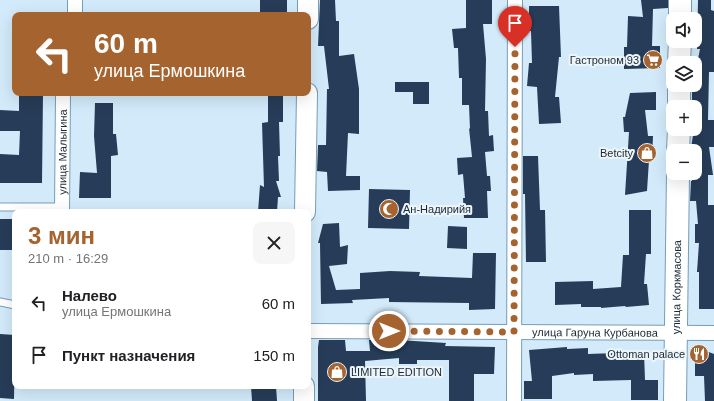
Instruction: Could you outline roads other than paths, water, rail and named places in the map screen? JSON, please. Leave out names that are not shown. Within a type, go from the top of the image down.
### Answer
[{"type":"main road","points":[[308,0],[308,12]]},
{"type":"main road","points":[[680,0],[680,12]]},
{"type":"main road","points":[[305,209],[307,96]]},
{"type":"main road","name":"улица Коркмасова","points":[[675,401],[678,180]]},
{"type":"main road","points":[[304,389],[304,401]]},
{"type":"street","points":[[75,0],[75,12]]},
{"type":"street","points":[[514,401],[515,0]]},
{"type":"street","name":"улица Малыгина","points":[[62,209],[63,96]]},
{"type":"street","name":"улица Гаруна Курбанова","points":[[311,331],[714,333]]},
{"type":"lane","points":[[0,207],[17,209]]},
{"type":"lane","points":[[0,302],[12,304]]},
{"type":"place","name":"Гастроном 93","points":[[653,60]]},
{"type":"place","name":"Betcity","points":[[647,153]]},
{"type":"place","name":"Ан-Надирийя","points":[[389,209]]},
{"type":"place","name":"Ottoman palace","points":[[699,354]]},
{"type":"place","name":"LIMITED EDITION","points":[[337,372]]}]
